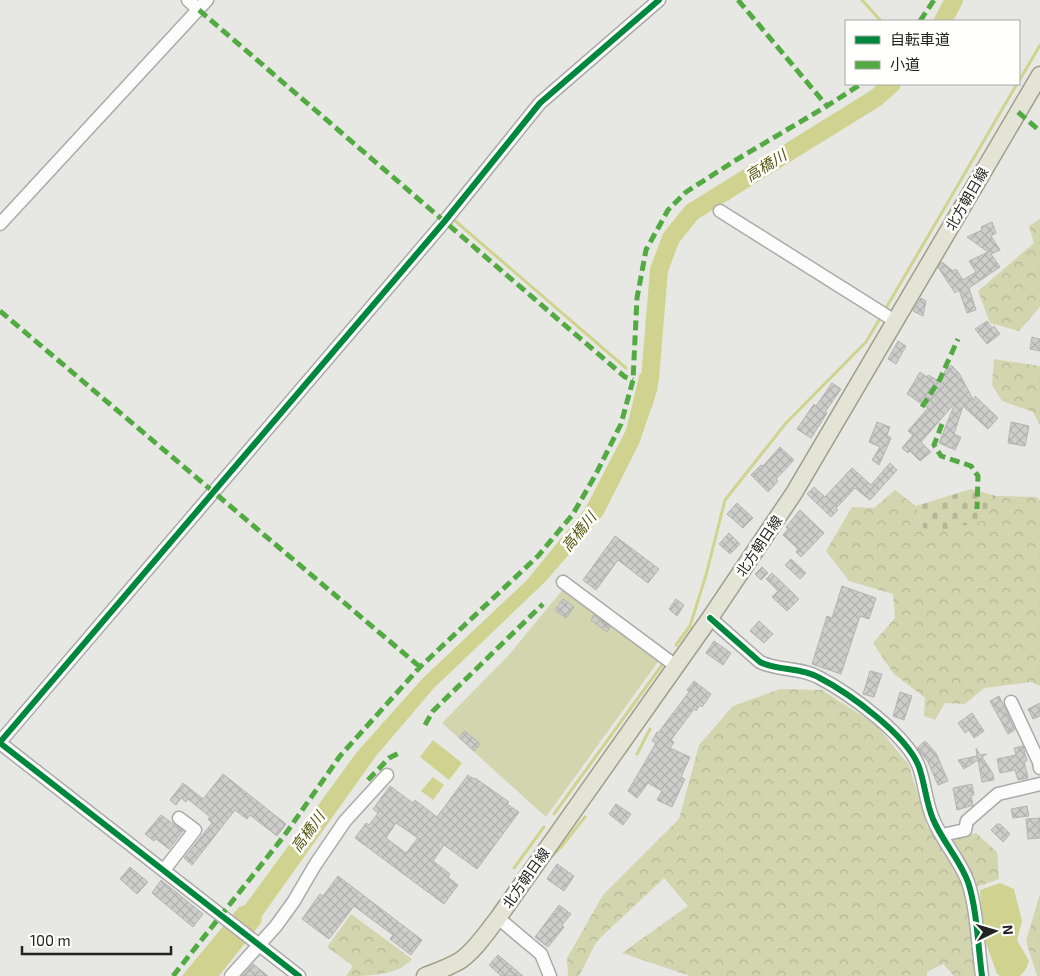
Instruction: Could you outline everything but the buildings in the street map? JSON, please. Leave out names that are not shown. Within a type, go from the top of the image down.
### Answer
[{"type":"main road","name":"北方朝日線","points":[[425,976],[448,972],[476,946],[498,918],[710,618],[794,493],[1040,75]]},
{"type":"street","points":[[0,224],[203,5],[188,0]]},
{"type":"street","points":[[300,976],[0,743],[444,222],[540,103],[659,0]]},
{"type":"street","points":[[720,211],[895,321]]},
{"type":"street","points":[[563,582],[676,666]]},
{"type":"street","points":[[710,618],[760,662],[769,666],[800,670],[818,676],[876,716],[900,739],[919,766],[933,818],[967,880],[972,895],[982,976]]},
{"type":"street","points":[[1011,702],[1040,768]]},
{"type":"street","points":[[231,976],[257,942],[276,926],[345,821],[387,775]]},
{"type":"street","points":[[942,835],[965,830],[967,821],[998,794],[1040,784]]},
{"type":"street","points":[[164,870],[195,830],[179,818]]},
{"type":"street","points":[[498,918],[541,954],[550,976]]},
{"type":"green space","points":[[1040,219],[1040,307],[1019,331],[990,323],[978,291],[1034,243],[1029,226]]},
{"type":"green space","points":[[994,359],[1040,366],[1040,425],[1033,412],[1002,401],[992,385]]},
{"type":"green space","points":[[971,489],[996,496],[983,520],[945,531],[923,528],[916,506]]},
{"type":"green space","points":[[895,490],[916,506],[923,528],[983,520],[996,496],[1036,497],[1040,500],[1040,686],[1031,682],[984,688],[965,704],[945,703],[935,720],[924,716],[925,698],[893,673],[873,643],[895,618],[893,594],[849,581],[826,551],[852,507],[874,508]]},
{"type":"green space","points":[[564,588],[660,659],[546,817],[442,723],[508,656]]},
{"type":"green space","points":[[780,689],[822,690],[875,724],[909,765],[927,826],[940,841],[976,833],[997,852],[999,879],[974,888],[975,976],[954,976],[943,964],[927,972],[927,976],[690,976],[622,953],[688,906],[664,878],[597,941],[579,976],[568,976],[567,958],[603,895],[679,819],[699,745],[733,706]]},
{"type":"green space","points":[[1040,894],[1040,976],[1037,976],[1026,941]]},
{"type":"green space","points":[[351,914],[412,959],[406,965],[391,972],[346,976],[353,966],[327,947]]},
{"type":"water","points":[[640,373],[658,388],[639,444],[603,515],[546,581],[434,688],[376,756],[262,916],[261,923],[219,976],[182,976],[239,907],[245,905],[357,752],[423,678],[527,580],[585,509],[626,430]]},
{"type":"water","points":[[433,740],[462,763],[449,780],[420,757]]},
{"type":"water","points":[[433,777],[444,785],[433,800],[421,791]]},
{"type":"water","points":[[1000,883],[1014,889],[1022,921],[1017,940],[1029,961],[1026,969],[1020,976],[1000,976],[997,974],[982,932],[980,890]]},
{"type":"waterway","points":[[862,0],[880,20]]},
{"type":"waterway","name":"高橋川","points":[[944,20],[954,0]]},
{"type":"waterway","points":[[1020,79],[1040,45]]},
{"type":"waterway","name":"高橋川","points":[[644,403],[650,379],[659,270],[671,238],[692,212],[876,98],[891,85]]},
{"type":"waterway","points":[[886,308],[1016,85]]},
{"type":"waterway","points":[[453,219],[626,368]]},
{"type":"waterway","points":[[676,645],[690,626],[706,575],[725,500],[786,423],[866,342],[879,320]]},
{"type":"waterway","points":[[554,814],[662,665]]},
{"type":"waterway","points":[[637,754],[650,729]]},
{"type":"waterway","points":[[550,858],[585,817]]},
{"type":"waterway","points":[[514,868],[544,827]]},
{"type":"marked path","points":[[738,0],[827,106]]},
{"type":"marked path","points":[[921,20],[934,0]]},
{"type":"marked path","points":[[199,10],[625,377],[633,380]]},
{"type":"marked path","points":[[173,976],[284,836],[340,756],[420,667],[538,556],[573,514],[621,424],[633,380],[637,298],[646,250],[668,210],[686,192],[859,85]]},
{"type":"marked path","points":[[1018,112],[1040,131]]},
{"type":"marked path","points":[[0,311],[420,667]]},
{"type":"marked path","points":[[922,407],[940,379],[958,339]]},
{"type":"marked path","points":[[942,424],[934,445],[941,456],[971,466],[978,476],[977,509]]},
{"type":"marked path","points":[[425,725],[433,711],[543,604]]},
{"type":"marked path","points":[[368,780],[389,758],[401,752]]},
{"type":"cycle path","points":[[0,742],[444,222],[540,103],[659,0]]},
{"type":"cycle path","points":[[710,618],[760,662],[774,667],[811,674],[831,684],[876,716],[903,742],[919,767],[933,819],[968,882],[975,916],[982,976]]},
{"type":"cycle path","points":[[0,743],[299,976]]}]
